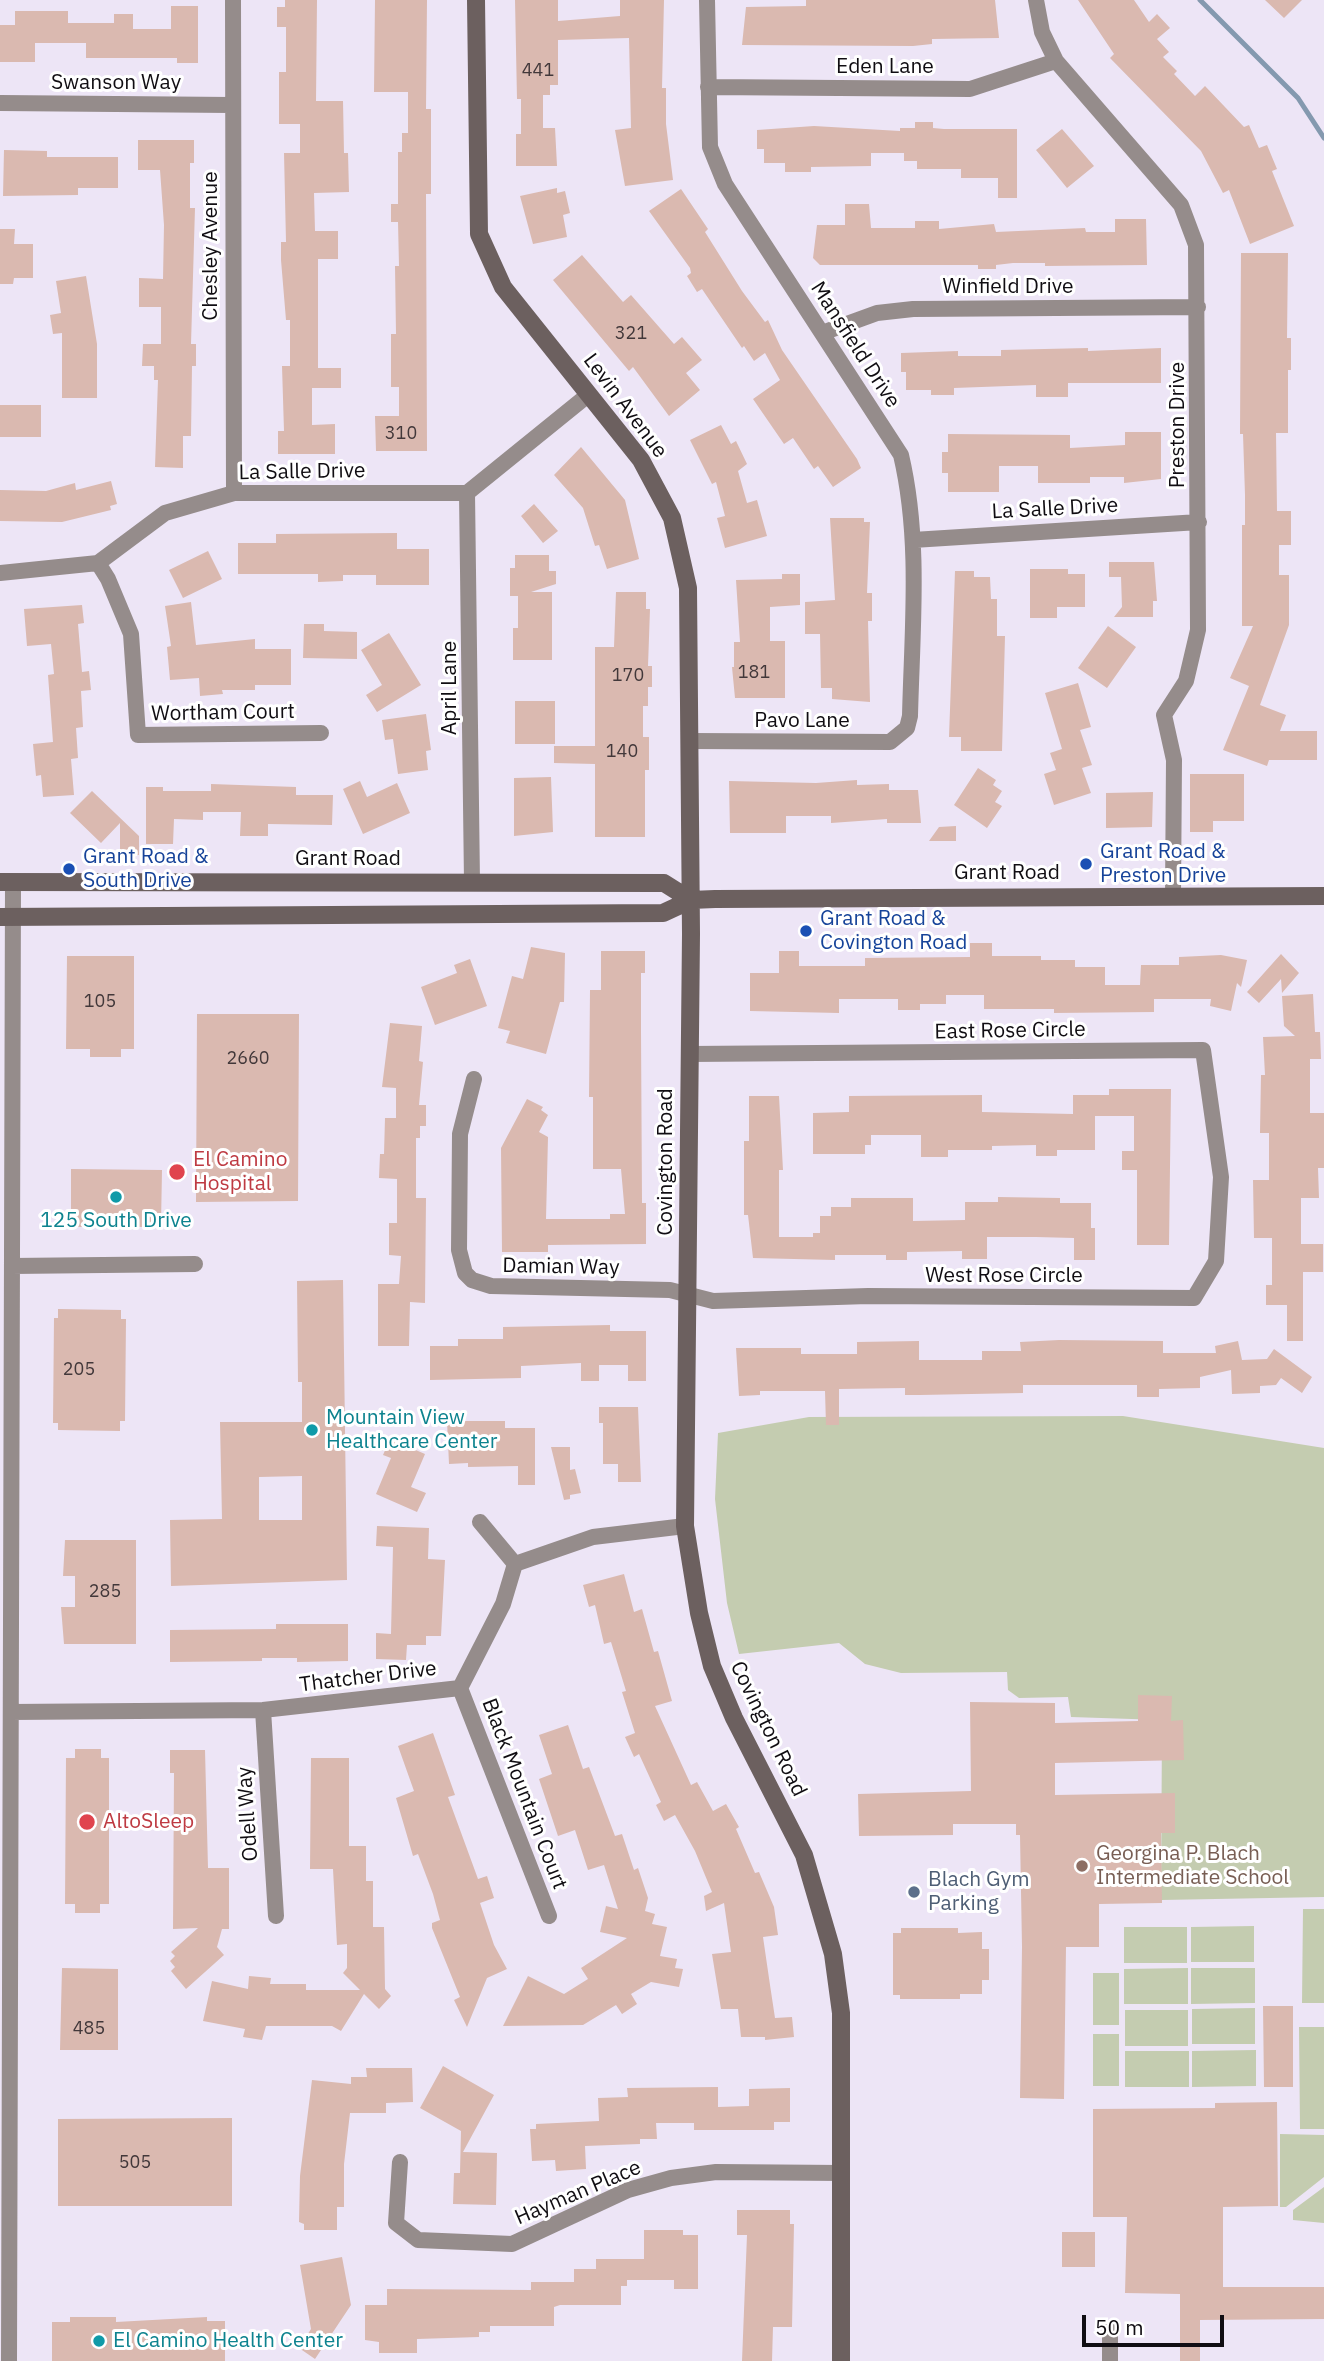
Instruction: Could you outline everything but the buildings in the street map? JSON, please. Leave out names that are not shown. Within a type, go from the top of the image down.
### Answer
[{"type":"street","name":"Chesley Avenue","points":[[233,0],[234,492]]},
{"type":"street","name":"Levin Avenue","points":[[476,0],[479,234],[503,287],[641,460],[672,518],[688,588],[691,900]]},
{"type":"street","name":"Mansfield Drive","points":[[707,0],[710,147],[725,184],[901,455],[910,491],[914,540],[910,716],[907,728]]},
{"type":"street","name":"Preston Drive","points":[[1036,0],[1042,32],[1056,61],[1181,205],[1196,245],[1198,630],[1186,681],[1164,715],[1174,760],[1173,895]]},
{"type":"street","name":"Eden Lane","points":[[708,88],[970,89],[1056,61]]},
{"type":"street","name":"Swanson Way","points":[[0,103],[232,105]]},
{"type":"street","name":"Winfield Drive","points":[[822,332],[877,313],[913,309],[1198,307]]},
{"type":"street","points":[[467,493],[588,395]]},
{"type":"street","name":"La Salle Drive","points":[[98,563],[165,513],[234,492],[467,493]]},
{"type":"street","name":"April Lane","points":[[467,493],[472,883]]},
{"type":"street","name":"La Salle Drive","points":[[914,540],[1199,522]]},
{"type":"street","points":[[0,573],[98,563]]},
{"type":"street","name":"Wortham Court","points":[[98,563],[108,579],[131,634],[138,735],[321,733]]},
{"type":"street","name":"Pavo Lane","points":[[691,741],[890,742],[907,728]]},
{"type":"street","points":[[7,882],[12,1266],[12,1712],[5,1891],[9,2361]]},
{"type":"street","name":"Grant Road","points":[[7,882],[663,883],[691,900]]},
{"type":"street","name":"Grant Road","points":[[7,917],[663,913],[691,900],[1324,896]]},
{"type":"street","name":"Covington Road","points":[[691,900],[685,1526],[699,1614],[712,1666],[734,1718],[804,1855],[833,1954],[841,2012],[841,2361]]},
{"type":"street","name":"East Rose Circle","points":[[689,1054],[1203,1050],[1221,1177]]},
{"type":"street","name":"Damian Way","points":[[474,1079],[460,1134],[459,1250],[465,1273],[472,1280],[512,1287],[670,1290],[688,1295]]},
{"type":"street","name":"West Rose Circle","points":[[688,1295],[713,1301],[868,1296],[1194,1298],[1216,1261],[1221,1177]]},
{"type":"street","points":[[12,1266],[195,1264]]},
{"type":"street","points":[[480,1522],[515,1564],[593,1537],[685,1526]]},
{"type":"street","name":"Thatcher Drive","points":[[12,1712],[263,1710],[460,1688],[503,1604],[515,1564]]},
{"type":"street","name":"Black Mountain Court","points":[[460,1688],[549,1916]]},
{"type":"street","name":"Odell Way","points":[[263,1710],[276,1916]]},
{"type":"street","name":"Hayman Place","points":[[400,2162],[396,2223],[418,2240],[512,2244],[628,2190],[671,2178],[716,2172],[842,2173]]},
{"type":"street","points":[[1110,2330],[1111,2361]]},
{"type":"green space","points":[[1123,1416],[1324,1448],[1324,1897],[1161,1900],[1162,1720],[1071,1717],[1068,1697],[1019,1698],[1008,1690],[1007,1672],[901,1673],[865,1664],[839,1643],[739,1654],[727,1603],[715,1499],[718,1433],[809,1417]]},
{"type":"green space","points":[[1303,1909],[1324,1909],[1324,2003],[1302,2003]]},
{"type":"green space","points":[[1254,1926],[1254,1962],[1191,1962],[1191,1927]]},
{"type":"green space","points":[[1124,1927],[1187,1927],[1187,1963],[1124,1963]]},
{"type":"green space","points":[[1188,1968],[1188,2004],[1124,2004],[1124,1969]]},
{"type":"green space","points":[[1191,1968],[1255,1968],[1255,2003],[1191,2004]]},
{"type":"green space","points":[[1093,1973],[1119,1973],[1119,2025],[1093,2025]]},
{"type":"green space","points":[[1255,2008],[1255,2044],[1192,2044],[1192,2009]]},
{"type":"green space","points":[[1125,2010],[1188,2010],[1188,2046],[1125,2046]]},
{"type":"green space","points":[[1299,2027],[1324,2027],[1324,2129],[1300,2129]]},
{"type":"green space","points":[[1093,2034],[1119,2034],[1119,2086],[1093,2086]]},
{"type":"green space","points":[[1256,2050],[1256,2086],[1192,2087],[1192,2051]]},
{"type":"green space","points":[[1125,2051],[1189,2051],[1189,2087],[1125,2087]]},
{"type":"green space","points":[[1280,2134],[1324,2135],[1324,2177],[1286,2207],[1280,2207]]},
{"type":"green space","points":[[1324,2187],[1324,2223],[1293,2220],[1293,2210]]},
{"type":"waterway","points":[[1200,0],[1298,98],[1324,138]]},
{"type":"place","name":"Grant Road & Preston Drive","points":[[1086,864]]},
{"type":"place","name":"Grant Road & South Drive","points":[[69,869]]},
{"type":"place","name":"Grant Road & Covington Road","points":[[806,931]]},
{"type":"place","name":"El Camino Hospital","points":[[177,1172]]},
{"type":"place","name":"125 South Drive","points":[[116,1197]]},
{"type":"place","name":"Mountain View Healthcare Center","points":[[312,1430]]},
{"type":"place","name":"AltoSleep","points":[[87,1822]]},
{"type":"place","name":"Georgina P. Blach Intermediate School","points":[[1082,1866]]},
{"type":"place","name":"Blach Gym Parking","points":[[914,1892]]},
{"type":"place","name":"El Camino Health Center","points":[[99,2341]]}]
